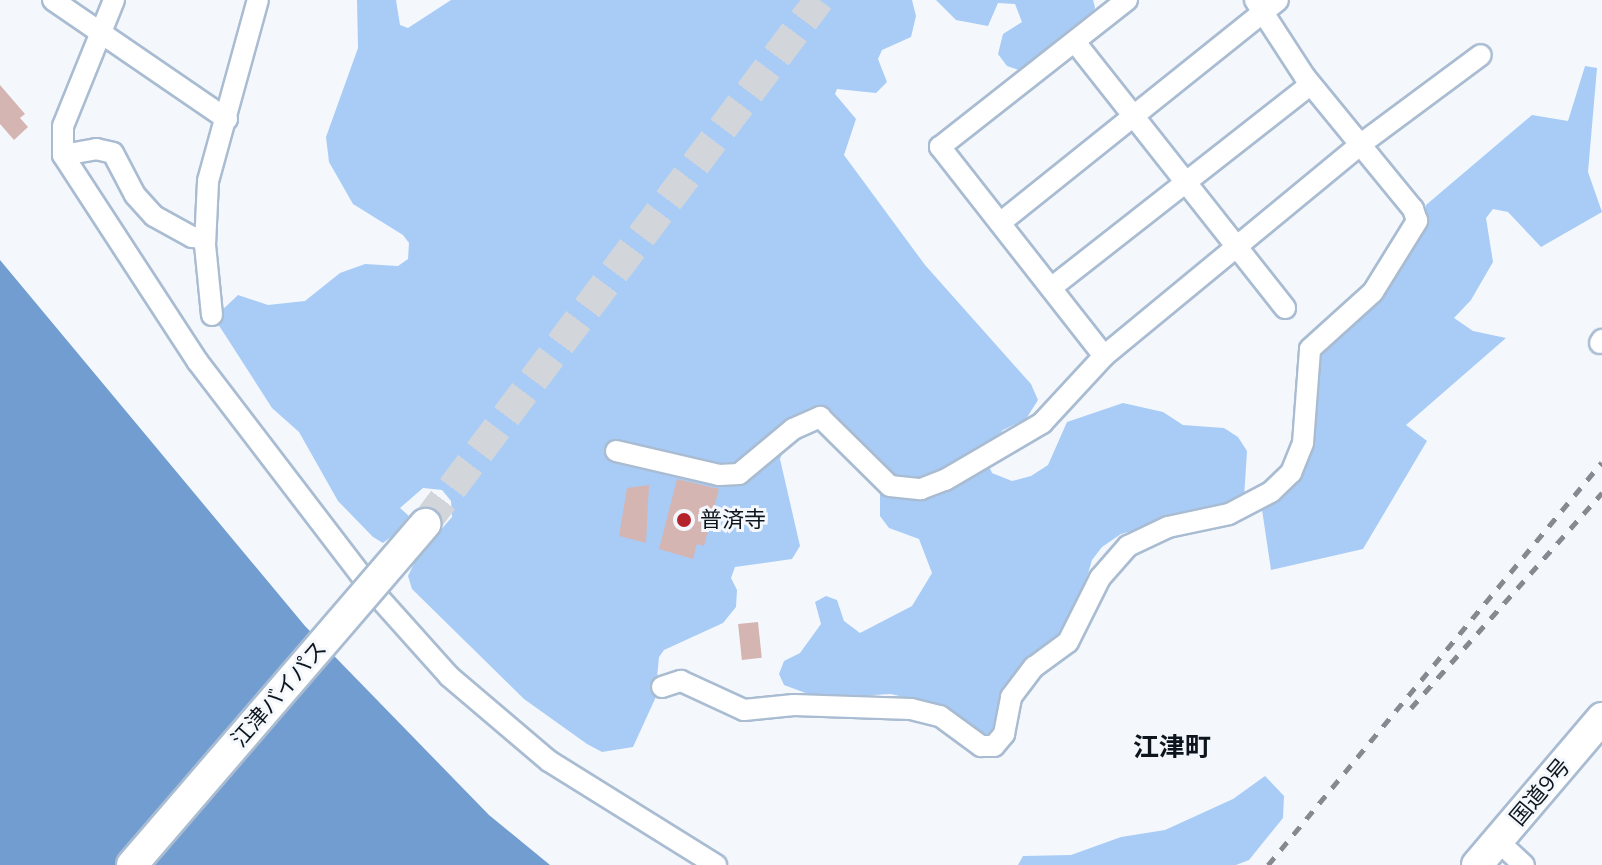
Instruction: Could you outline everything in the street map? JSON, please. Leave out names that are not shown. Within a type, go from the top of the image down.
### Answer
[{"type":"highway","name":"江津バイパス","points":[[140,856],[425,524]]},
{"type":"highway","name":"国道9号","points":[[1477,865],[1602,718]]},
{"type":"street","points":[[53,0],[227,119]]},
{"type":"street","points":[[114,0],[63,126],[63,155],[198,362],[367,597],[457,684],[549,761],[716,865]]},
{"type":"street","points":[[212,315],[205,238],[208,181],[258,0]]},
{"type":"street","points":[[1104,356],[940,147],[1127,0]]},
{"type":"street","points":[[662,687],[681,681],[744,710],[794,705],[911,709],[940,716],[981,746],[997,744],[1011,697],[1034,667],[1068,642],[1100,578],[1128,546],[1154,532],[1248,505],[1271,492],[1296,466],[1304,437],[1310,349],[1373,292],[1416,226],[1413,209],[1311,84],[1266,4],[1000,223]]},
{"type":"street","points":[[1075,42],[1285,308]]},
{"type":"street","points":[[616,451],[719,475],[739,474],[793,429],[820,417],[875,477],[902,490],[921,489],[1042,423],[1104,356],[1361,144],[1481,55]]},
{"type":"street","points":[[1051,288],[1311,84]]},
{"type":"street","points":[[63,155],[96,149],[113,153],[135,195],[154,216],[192,237],[205,238]]},
{"type":"street","points":[[140,856],[367,597]]},
{"type":"street","points":[[1499,842],[1524,865]]},
{"type":"shaded area","points":[[357,0],[396,0],[400,25],[408,28],[451,0],[912,0],[916,16],[911,37],[882,50],[878,59],[887,82],[876,93],[837,89],[835,94],[856,119],[844,155],[925,265],[1031,384],[1038,400],[1026,419],[1003,430],[983,453],[992,473],[1012,481],[1031,476],[1048,465],[1067,422],[1123,403],[1163,412],[1183,425],[1224,428],[1238,437],[1247,451],[1244,498],[1121,534],[1102,547],[1092,560],[1077,611],[991,744],[912,699],[891,694],[819,698],[784,685],[779,674],[784,661],[800,653],[821,624],[815,602],[826,596],[837,600],[844,621],[860,633],[912,606],[932,573],[919,539],[889,528],[880,516],[880,475],[832,412],[822,407],[808,410],[795,421],[780,459],[800,546],[792,559],[735,567],[731,578],[737,590],[736,607],[723,623],[664,650],[659,657],[655,699],[633,747],[602,752],[587,744],[524,699],[412,589],[408,576],[417,557],[452,517],[451,501],[442,490],[423,488],[400,508],[409,516],[392,536],[383,543],[373,537],[338,501],[299,432],[272,408],[218,324],[219,313],[238,295],[268,305],[305,301],[340,273],[365,264],[398,266],[408,259],[409,243],[403,235],[353,204],[329,162],[326,137],[358,48]]},
{"type":"shaded area","points":[[936,0],[1093,0],[1095,7],[1090,23],[1022,71],[1007,66],[998,54],[1003,34],[1022,22],[1015,4],[998,3],[988,26],[956,20]]},
{"type":"shaded area","points":[[1585,66],[1597,68],[1588,172],[1602,212],[1541,247],[1508,212],[1493,209],[1486,218],[1493,262],[1471,300],[1454,318],[1473,331],[1506,338],[1406,425],[1427,441],[1363,549],[1271,570],[1261,503],[1296,477],[1313,451],[1312,376],[1322,347],[1423,227],[1426,205],[1532,115],[1568,121]]},
{"type":"shaded area","points":[[0,260],[305,626],[489,815],[550,865],[0,865]]},
{"type":"shaded area","points":[[1265,776],[1284,796],[1283,818],[1249,860],[1236,865],[1018,865],[1023,856],[1071,855],[1121,837],[1165,830],[1233,799]]},
{"type":"building","points":[[0,85],[25,114],[20,118],[28,127],[14,140],[0,124]]},
{"type":"building","name":"普済寺","points":[[677,479],[719,489],[704,546],[697,544],[693,559],[659,549]]},
{"type":"building","points":[[649,485],[646,543],[619,536],[627,488]]},
{"type":"building","points":[[758,622],[762,658],[742,660],[738,624]]},
{"type":"tunnel","points":[[425,524],[819,0]]},
{"type":"railway","points":[[1268,865],[1602,462]]},
{"type":"railway","points":[[1411,708],[1602,493]]},
{"type":"place","name":"普済寺","points":[[684,520]]},
{"type":"district","name":"江津町","points":[[1172,747]]}]
